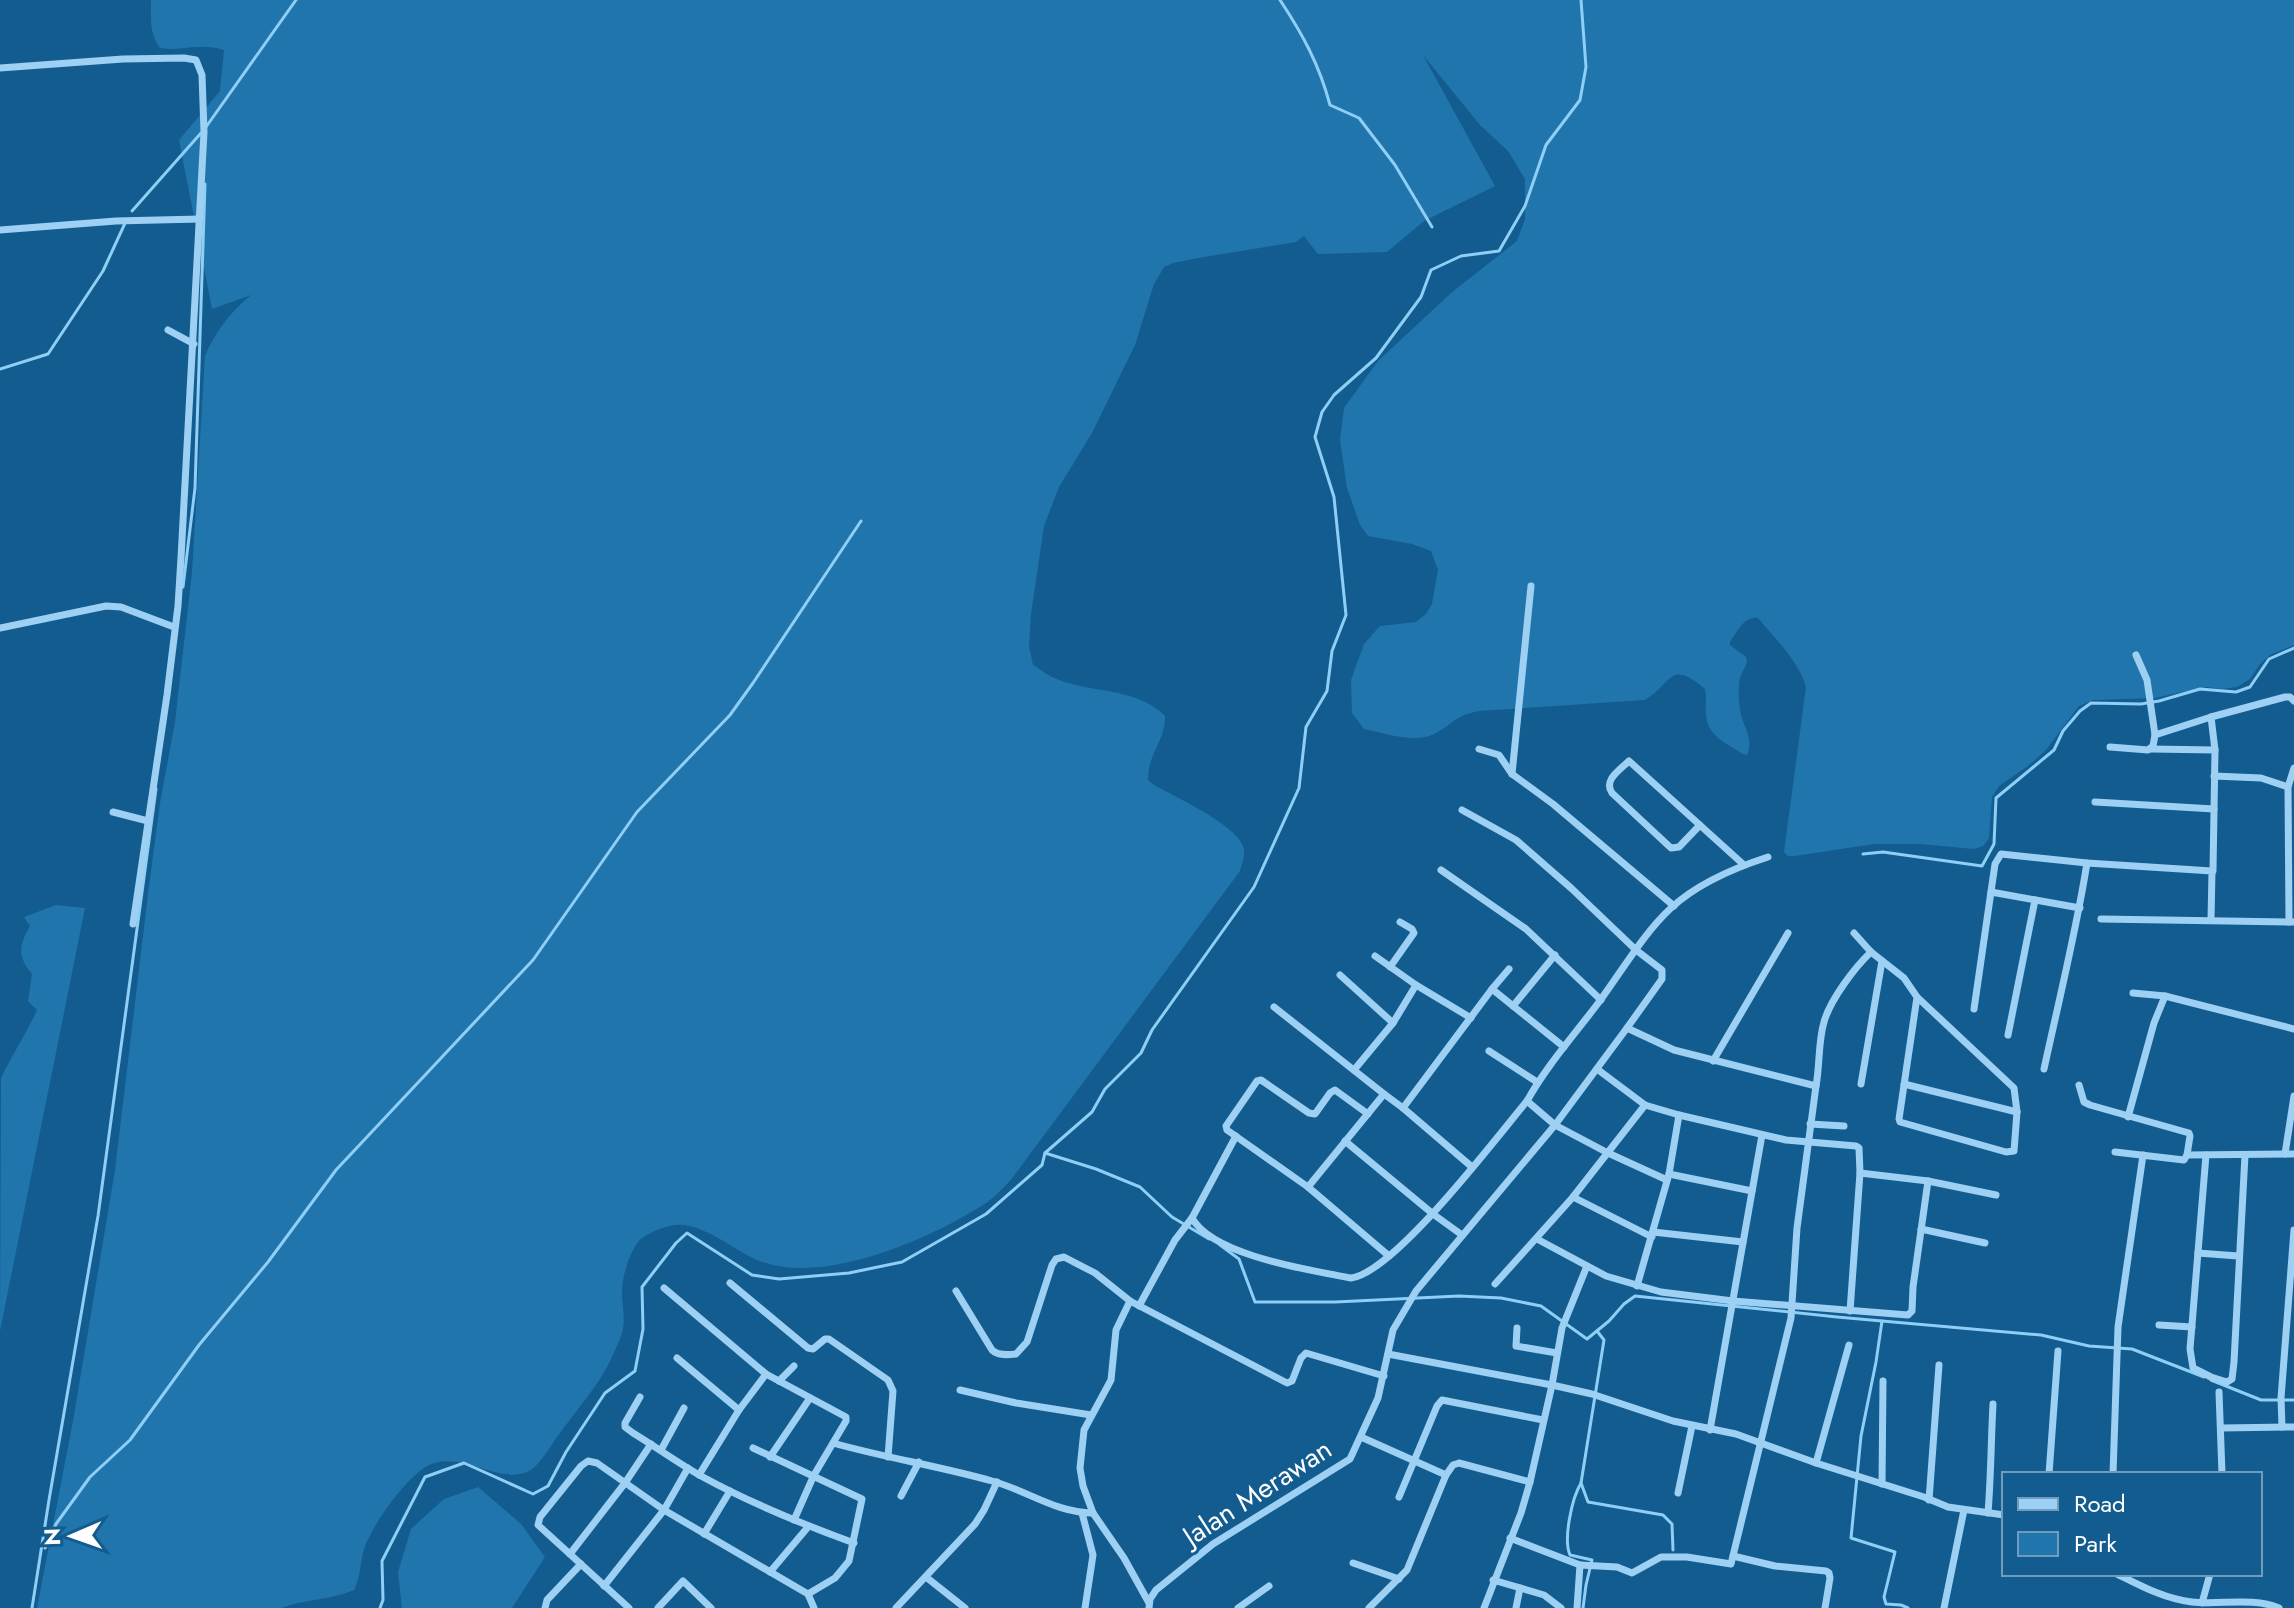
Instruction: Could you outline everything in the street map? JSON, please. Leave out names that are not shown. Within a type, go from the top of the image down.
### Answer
[{"type":"street","points":[[0,68],[123,59],[191,58],[199,64],[202,75],[204,128],[181,570],[133,924]]},
{"type":"street","points":[[0,230],[116,221],[200,219]]},
{"type":"street","points":[[168,330],[194,344]]},
{"type":"street","points":[[1512,774],[1531,586]]},
{"type":"street","points":[[0,628],[106,606],[121,607],[174,627]]},
{"type":"street","points":[[2136,655],[2147,680],[2155,735],[2151,749]]},
{"type":"street","points":[[2155,735],[2288,696],[2294,701]]},
{"type":"street","points":[[2211,717],[2215,750],[2211,920]]},
{"type":"street","points":[[2110,747],[2141,751],[2215,750]]},
{"type":"street","points":[[1479,749],[1499,755],[1512,774],[1553,804],[1674,906]]},
{"type":"street","points":[[1700,825],[1679,847],[1671,848],[1612,793],[1609,782],[1629,761],[1700,825],[1744,865]]},
{"type":"street","points":[[2101,919],[2292,922],[2288,787],[2294,768]]},
{"type":"street","points":[[2214,776],[2261,778],[2288,787]]},
{"type":"street","points":[[2095,802],[2214,809]]},
{"type":"street","points":[[1462,810],[1516,840],[1636,950]]},
{"type":"street","points":[[113,812],[148,821]]},
{"type":"street","points":[[1974,1009],[1995,864],[2001,854],[2213,871]]},
{"type":"street","points":[[1187,1224],[1252,1256],[1351,1278],[1360,1277],[1389,1256],[1433,1214],[1527,1101],[1537,1082],[1636,950],[1674,906],[1724,873],[1768,857]]},
{"type":"street","points":[[2044,1069],[2087,863]]},
{"type":"street","points":[[1441,870],[1526,929],[1601,1000]]},
{"type":"street","points":[[1991,892],[2080,908]]},
{"type":"street","points":[[2008,1035],[2035,900]]},
{"type":"street","points":[[1390,967],[1414,933],[1400,922]]},
{"type":"street","points":[[1713,1061],[1788,933]]},
{"type":"street","points":[[1854,933],[1871,952],[1904,978],[1917,997],[2014,1088],[2017,1112],[2014,1151],[2011,1153],[1902,1124],[1899,1119],[1917,997]]},
{"type":"street","name":"Jalan Merawan","points":[[1149,1606],[1153,1594],[1164,1583],[1213,1544],[1347,1462],[1378,1398],[1393,1330],[1416,1291],[1555,1125],[1662,979],[1663,973],[1655,964],[1636,950]]},
{"type":"street","points":[[1510,1538],[1581,1565],[1617,1567],[1632,1573],[1661,1557],[1687,1557],[1731,1564],[1791,1318],[1797,1228],[1823,1024],[1828,1009],[1861,961],[1871,952]]},
{"type":"street","points":[[1513,1006],[1555,955]]},
{"type":"street","points":[[1375,956],[1471,1018]]},
{"type":"street","points":[[1861,1084],[1882,961]]},
{"type":"street","points":[[1403,1108],[1509,969]]},
{"type":"street","points":[[1340,975],[1393,1023]]},
{"type":"street","points":[[1354,1070],[1393,1023],[1416,985]]},
{"type":"street","points":[[1492,989],[1564,1047]]},
{"type":"street","points":[[2133,993],[2165,996],[2294,1029]]},
{"type":"street","points":[[2128,1117],[2154,1023],[2165,996]]},
{"type":"street","points":[[1274,1007],[1403,1108],[1472,1167]]},
{"type":"street","points":[[1627,1028],[1674,1050],[1816,1086]]},
{"type":"street","points":[[1489,1051],[1537,1082]]},
{"type":"street","points":[[1597,1069],[1645,1105],[1762,1135],[1859,1148],[1850,1311]]},
{"type":"street","points":[[1368,1114],[1335,1090],[1331,1091],[1315,1114],[1309,1113],[1260,1080],[1226,1124],[1227,1130],[1308,1187],[1389,1256]]},
{"type":"street","points":[[1904,1084],[2017,1112]]},
{"type":"street","points":[[2079,1085],[2084,1102],[2189,1133],[2190,1136],[2185,1160],[2115,1152]]},
{"type":"street","points":[[1308,1187],[1384,1094]]},
{"type":"street","points":[[2187,1155],[2290,1154],[2294,1096]]},
{"type":"street","points":[[1527,1101],[1555,1125],[1608,1153],[1668,1177],[1752,1191]]},
{"type":"street","points":[[1495,1284],[1573,1197],[1645,1105]]},
{"type":"street","points":[[1637,1286],[1668,1177],[1679,1115]]},
{"type":"street","points":[[1810,1124],[1844,1126]]},
{"type":"street","points":[[1710,1430],[1762,1135]]},
{"type":"street","points":[[1139,1306],[1236,1136]]},
{"type":"street","points":[[1345,1141],[1462,1235]]},
{"type":"street","points":[[2113,1472],[2116,1348],[2143,1155]]},
{"type":"street","points":[[2206,1155],[2190,1349],[2193,1368],[2211,1377],[2230,1381],[2234,1362],[2245,1155]]},
{"type":"street","points":[[1860,1173],[1928,1181],[1996,1195]]},
{"type":"street","points":[[1537,1239],[1606,1276],[1661,1292],[1732,1302],[1908,1315],[1911,1313],[1928,1181]]},
{"type":"street","points":[[1573,1197],[1652,1235],[1743,1242]]},
{"type":"street","points":[[1921,1229],[1985,1243]]},
{"type":"street","points":[[2282,1427],[2281,1400],[2290,1328],[2294,1230]]},
{"type":"street","points":[[2198,1253],[2238,1256]]},
{"type":"street","points":[[956,1291],[992,1350],[1009,1355],[1020,1351],[1027,1342],[1052,1265],[1059,1258],[1067,1257],[1095,1273],[1130,1301],[1287,1383],[1292,1381],[1306,1353],[1384,1376]]},
{"type":"street","points":[[1484,1608],[1530,1482],[1562,1328],[1587,1266]]},
{"type":"street","points":[[730,1283],[808,1348],[813,1349],[829,1339],[888,1380],[893,1391],[888,1457]]},
{"type":"street","points":[[664,1288],[766,1374],[846,1417],[814,1475],[794,1520]]},
{"type":"street","points":[[1130,1301],[1116,1330],[1111,1380],[1091,1415],[1081,1444],[1080,1468],[1093,1513],[1124,1558],[1149,1606]]},
{"type":"street","points":[[2159,1325],[2192,1327]]},
{"type":"street","points":[[1517,1328],[1516,1346],[1557,1353]]},
{"type":"street","points":[[1816,1463],[1849,1345]]},
{"type":"street","points":[[2049,1472],[2058,1351]]},
{"type":"street","points":[[1388,1354],[1597,1396],[1692,1426],[1736,1434],[1929,1500],[1964,1510],[2002,1515]]},
{"type":"street","points":[[677,1358],[739,1410]]},
{"type":"street","points":[[1929,1500],[1939,1365]]},
{"type":"street","points":[[779,1381],[794,1366]]},
{"type":"street","points":[[699,1475],[739,1410],[766,1374]]},
{"type":"street","points":[[1882,1484],[1883,1381]]},
{"type":"street","points":[[960,1390],[1091,1415]]},
{"type":"street","points":[[2219,1392],[2222,1472]]},
{"type":"street","points":[[640,1397],[625,1426],[651,1444],[730,1491],[808,1527],[854,1543]]},
{"type":"street","points":[[770,1457],[810,1398]]},
{"type":"street","points":[[1399,1497],[1442,1400],[1543,1420]]},
{"type":"street","points":[[1988,1513],[1993,1404]]},
{"type":"street","points":[[661,1450],[684,1408]]},
{"type":"street","points":[[1678,1493],[1692,1426]]},
{"type":"street","points":[[2221,1428],[2294,1427]]},
{"type":"street","points":[[1361,1437],[1446,1475]]},
{"type":"street","points":[[833,1443],[997,1482],[1045,1502],[1082,1513],[1093,1513]]},
{"type":"street","points":[[570,1554],[651,1444]]},
{"type":"street","points":[[753,1448],[862,1499],[849,1561],[841,1573],[808,1594]]},
{"type":"street","points":[[629,1608],[540,1528],[538,1522],[588,1461],[597,1463],[664,1510],[808,1594],[814,1608]]},
{"type":"street","points":[[901,1496],[919,1462]]},
{"type":"street","points":[[1369,1608],[1407,1570],[1453,1465],[1459,1463],[1530,1482]]},
{"type":"street","points":[[604,1586],[664,1510],[688,1468]]},
{"type":"street","points":[[896,1608],[981,1517],[997,1482]]},
{"type":"street","points":[[704,1534],[730,1491]]},
{"type":"street","points":[[1944,1608],[1964,1510]]},
{"type":"street","points":[[1082,1513],[1093,1555],[1085,1608]]},
{"type":"street","points":[[770,1572],[808,1527]]},
{"type":"street","points":[[1733,1556],[1775,1566],[1826,1571],[1830,1578],[1825,1608]]},
{"type":"street","points":[[1353,1563],[1399,1579]]},
{"type":"street","points":[[545,1608],[547,1600],[581,1564]]},
{"type":"street","points":[[1577,1608],[1581,1565]]},
{"type":"street","points":[[2121,1576],[2174,1604],[2258,1604],[2279,1608]]},
{"type":"street","points":[[2202,1603],[2209,1576]]},
{"type":"street","points":[[926,1577],[965,1608]]},
{"type":"street","points":[[1493,1580],[1544,1595],[1561,1608]]},
{"type":"street","points":[[658,1608],[683,1581],[711,1608]]},
{"type":"street","points":[[1238,1608],[1269,1586]]},
{"type":"street","points":[[1516,1608],[1520,1588]]},
{"type":"green space","points":[[151,0],[2294,0],[2294,645],[2270,655],[2250,679],[2237,687],[2206,687],[2155,698],[2093,700],[2079,706],[2046,750],[1999,786],[1992,797],[1989,838],[1983,846],[1974,849],[1874,844],[1795,856],[1784,852],[1806,687],[1792,659],[1758,618],[1745,622],[1730,642],[1746,657],[1747,662],[1740,679],[1739,693],[1741,714],[1749,740],[1747,755],[1724,742],[1710,728],[1705,689],[1693,680],[1678,675],[1672,676],[1645,700],[1479,711],[1459,718],[1434,734],[1418,738],[1364,729],[1352,713],[1351,680],[1364,644],[1380,626],[1416,622],[1426,614],[1432,604],[1438,570],[1431,551],[1412,544],[1368,536],[1360,525],[1347,488],[1340,440],[1344,408],[1378,361],[1451,293],[1517,241],[1525,219],[1525,179],[1508,151],[1480,125],[1423,55],[1495,186],[1424,221],[1387,252],[1318,254],[1304,236],[1296,242],[1198,258],[1164,267],[1154,284],[1135,345],[1092,433],[1059,487],[1044,526],[1031,614],[1029,647],[1033,665],[1064,682],[1140,700],[1165,716],[1148,780],[1229,829],[1238,838],[1244,852],[1240,871],[1010,1181],[987,1203],[907,1244],[848,1262],[819,1267],[791,1268],[766,1263],[691,1226],[666,1227],[644,1237],[632,1252],[625,1272],[623,1329],[612,1357],[594,1388],[542,1459],[531,1470],[518,1474],[447,1461],[433,1463],[420,1471],[380,1518],[364,1549],[354,1590],[281,1608],[37,1608],[73,1421],[115,1170],[148,894],[175,722],[192,573],[205,356],[224,322],[251,295],[212,309],[179,140],[220,91],[224,50],[206,47],[160,48],[152,31]]},
{"type":"green space","points":[[56,905],[85,908],[0,1331],[1,1078],[37,1010],[28,1001],[32,974],[21,950],[30,926],[24,917]]},
{"type":"green space","points":[[478,1487],[521,1524],[545,1557],[512,1608],[402,1608],[398,1572],[411,1529],[444,1499]]},
{"type":"waterway","points":[[206,127],[296,0]]},
{"type":"waterway","points":[[1280,0],[1310,50],[1330,105],[1359,118],[1395,165],[1432,227]]},
{"type":"waterway","points":[[380,1608],[383,1600],[382,1561],[425,1477],[464,1463],[533,1494],[548,1486],[566,1452],[605,1393],[635,1371],[643,1329],[642,1287],[687,1233],[752,1275],[779,1279],[849,1273],[902,1262],[986,1214],[1042,1165],[1045,1153],[1092,1112],[1105,1089],[1141,1053],[1152,1030],[1254,887],[1299,788],[1306,727],[1327,691],[1332,651],[1346,615],[1334,497],[1315,437],[1322,412],[1334,395],[1376,358],[1421,297],[1431,270],[1461,256],[1499,251],[1525,206],[1546,145],[1580,100],[1586,67],[1581,0]]},
{"type":"waterway","points":[[132,211],[201,133]]},
{"type":"waterway","points":[[183,587],[195,488],[205,184]]},
{"type":"waterway","points":[[0,369],[48,354],[103,271],[126,221]]},
{"type":"waterway","points":[[45,1548],[56,1524],[90,1477],[130,1440],[199,1345],[268,1262],[336,1170],[533,960],[637,812],[730,715],[861,521]]},
{"type":"waterway","points":[[1863,854],[1883,852],[1982,866],[1994,844],[1996,798],[2054,750],[2063,731],[2091,703],[2141,704],[2200,689],[2236,692],[2250,687],[2269,659],[2294,648]]},
{"type":"waterway","points":[[32,1608],[98,1216],[156,789]]},
{"type":"waterway","points":[[1045,1153],[1140,1187],[1172,1217],[1209,1239]]},
{"type":"waterway","points":[[1220,1245],[1239,1259],[1255,1302],[1459,1296],[1501,1298],[1541,1306],[1587,1339],[1635,1296],[2041,1335],[2089,1346],[2132,1349],[2204,1377]]},
{"type":"waterway","points":[[1882,1321],[1861,1436],[1851,1538],[1895,1552],[1884,1597],[1886,1604],[1908,1608]]},
{"type":"waterway","points":[[1583,1608],[1592,1560],[1570,1555],[1568,1529],[1581,1483],[1604,1340],[1597,1331]]},
{"type":"waterway","points":[[2211,1380],[2261,1400],[2294,1400]]},
{"type":"waterway","points":[[1581,1483],[1588,1502],[1663,1515],[1672,1524],[1673,1550]]}]
